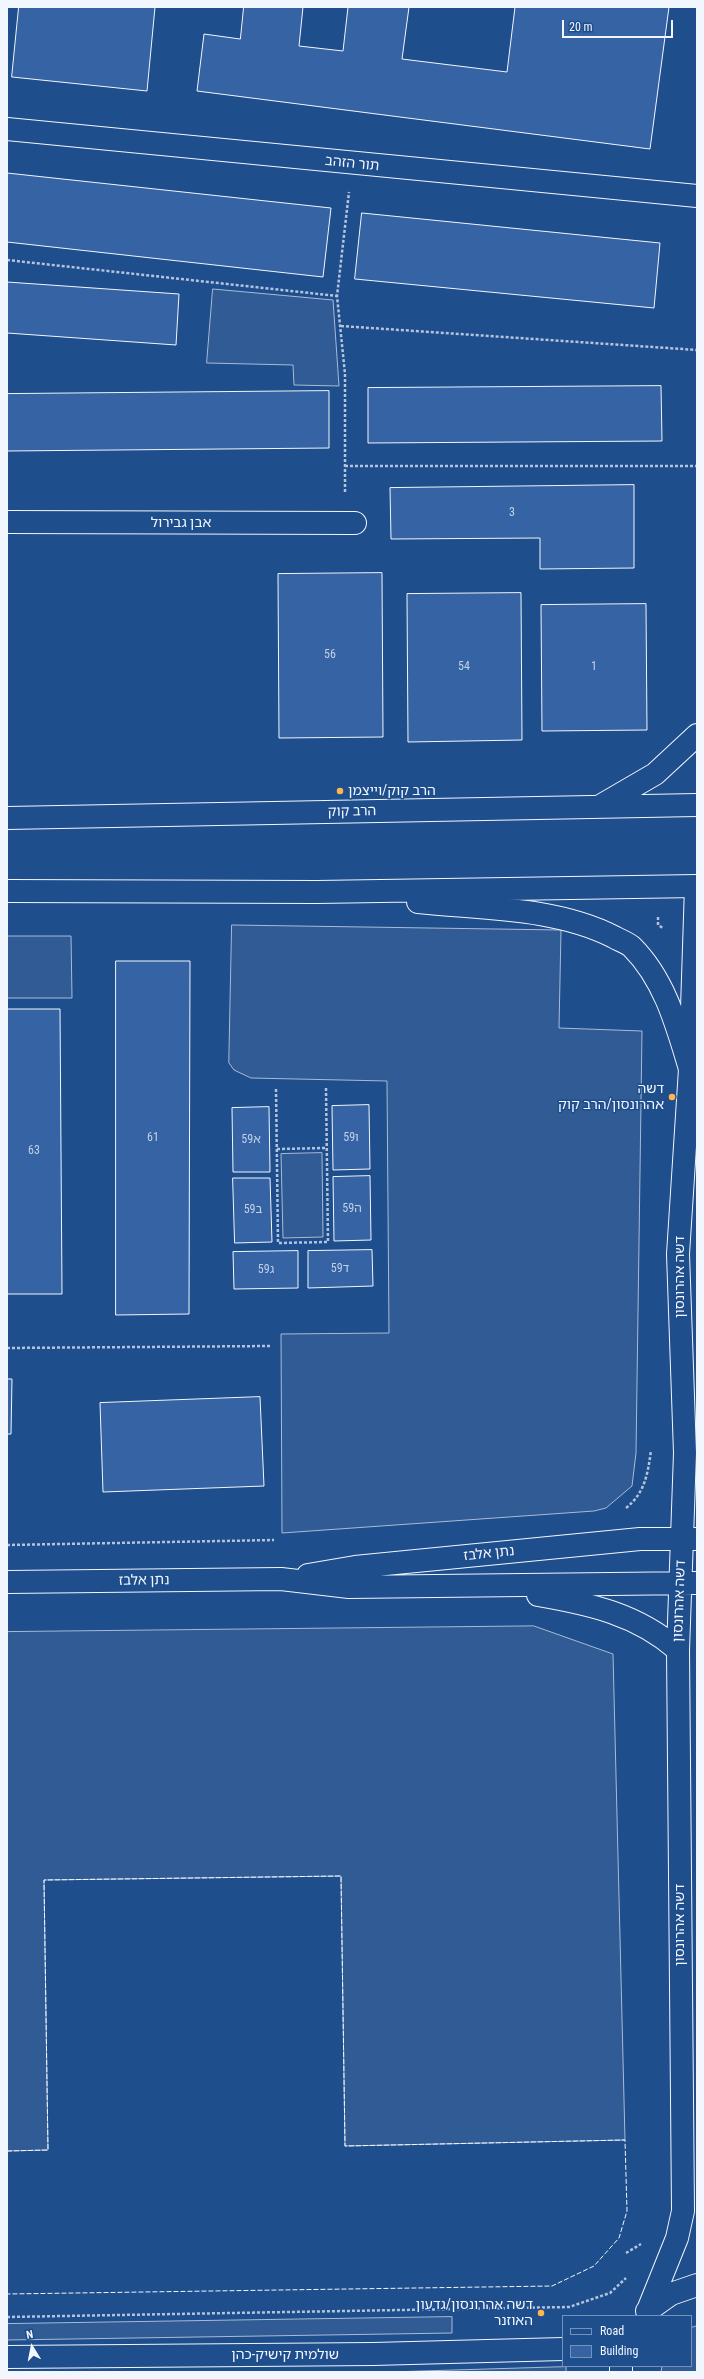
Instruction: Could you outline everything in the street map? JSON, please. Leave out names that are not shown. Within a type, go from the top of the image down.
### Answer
[{"type":"street","name":"תור הזהב","points":[[7,130],[697,196]]},
{"type":"street","name":"אבן גבירול","points":[[7,522],[350,523]]},
{"type":"street","points":[[597,808],[655,774],[697,735]]},
{"type":"street","name":"הרב קוק","points":[[7,818],[697,805]]},
{"type":"street","points":[[7,891],[317,892],[697,886]]},
{"type":"street","name":"דשה אהרונסון","points":[[646,2313],[677,2238],[683,2212],[678,1650],[689,1583],[690,1539],[685,1453],[678,1254],[690,1069],[697,886]]},
{"type":"street","points":[[317,892],[549,916],[593,927],[631,946],[645,964],[670,1005],[690,1069]]},
{"type":"street","name":"נתן אלבז","points":[[281,1579],[371,1565],[640,1539],[690,1539]]},
{"type":"street","name":"נתן אלבז","points":[[7,1582],[281,1579],[349,1586],[689,1583]]},
{"type":"street","points":[[483,1585],[589,1604],[616,1613],[651,1629],[678,1650]]},
{"type":"street","points":[[646,2313],[671,2294],[697,2285]]},
{"type":"street","name":"שולמית קישיק-כהן","points":[[7,2357],[373,2354],[562,2349]]},
{"type":"path","points":[[350,523],[345,466],[345,374],[337,296],[352,164]]},
{"type":"path","points":[[7,260],[337,296]]},
{"type":"path","points":[[341,326],[697,350]]},
{"type":"path","points":[[345,466],[697,466]]},
{"type":"path","points":[[276,1090],[278,1243],[328,1242],[326,1088]]},
{"type":"path","points":[[276,1149],[326,1148]]},
{"type":"path","points":[[7,1348],[271,1346]]},
{"type":"path","points":[[7,1545],[274,1540]]},
{"type":"path","points":[[7,2316],[569,2307],[610,2292],[632,2273]]},
{"type":"shaded area","points":[[213,289],[333,300],[339,386],[294,385],[293,365],[207,363]]},
{"type":"shaded area","points":[[232,925],[561,930],[559,1028],[642,1031],[636,1453],[632,1486],[606,1508],[594,1511],[282,1533],[281,1334],[389,1333],[387,1081],[251,1078],[234,1070],[229,1063]]},
{"type":"shaded area","points":[[7,936],[71,936],[72,998],[7,998]]},
{"type":"shaded area","points":[[322,1153],[323,1237],[283,1238],[281,1154]]},
{"type":"shaded area","points":[[534,1626],[613,1654],[625,2140],[345,2146],[341,1876],[44,1880],[48,2150],[7,2151],[7,1632]]},
{"type":"shaded area","points":[[452,2317],[452,2333],[7,2340],[7,2324]]},
{"type":"shaded area","points":[[697,2326],[697,2372],[661,2372],[662,2367],[692,2367],[692,2328]]},
{"type":"shaded area","points":[[566,2367],[566,2372],[389,2372]]},
{"type":"building","points":[[19,7],[155,7],[147,91],[12,77]]},
{"type":"building","points":[[244,7],[303,7],[299,46],[343,51],[348,7],[409,7],[402,59],[507,72],[515,7],[669,7],[650,149],[197,91],[204,34],[240,39]]},
{"type":"building","points":[[7,173],[331,208],[323,277],[7,242]]},
{"type":"building","points":[[362,213],[660,243],[654,308],[355,279]]},
{"type":"building","points":[[7,282],[179,294],[176,345],[7,333]]},
{"type":"building","points":[[661,386],[662,441],[368,443],[368,388]]},
{"type":"building","points":[[329,391],[329,448],[7,451],[7,394]]},
{"type":"building","points":[[634,485],[634,568],[540,569],[540,538],[391,539],[390,488]]},
{"type":"building","points":[[382,573],[383,737],[279,738],[278,574]]},
{"type":"building","points":[[521,593],[522,740],[408,742],[407,594]]},
{"type":"building","points":[[646,604],[647,730],[542,731],[541,605]]},
{"type":"building","points":[[116,961],[190,961],[189,1314],[116,1315]]},
{"type":"building","points":[[7,1009],[60,1009],[62,1294],[7,1294]]},
{"type":"building","points":[[369,1105],[370,1169],[333,1170],[332,1106]]},
{"type":"building","points":[[269,1107],[270,1172],[233,1172],[232,1108]]},
{"type":"building","points":[[370,1176],[371,1240],[334,1241],[333,1177]]},
{"type":"building","points":[[233,1178],[270,1178],[272,1242],[235,1243]]},
{"type":"building","points":[[372,1250],[373,1286],[308,1288],[308,1251]]},
{"type":"building","points":[[298,1251],[298,1288],[234,1289],[233,1252]]},
{"type":"building","points":[[7,1379],[12,1379],[11,1434],[7,1434]]},
{"type":"building","points":[[260,1397],[264,1486],[103,1492],[100,1403]]},
{"type":"fence","points":[[7,2151],[48,2150],[44,1880],[341,1876],[345,2146],[625,2140],[627,2211],[619,2238],[594,2266],[552,2286],[7,2294]]},
{"type":"place","name":"הרב קוק/וייצמן","points":[[340,791]]},
{"type":"place","name":"דשה אהרונסון/הרב קוק","points":[[672,1097]]},
{"type":"place","name":"דשה אהרונסון/גדעון האוזנר","points":[[541,2313]]}]
